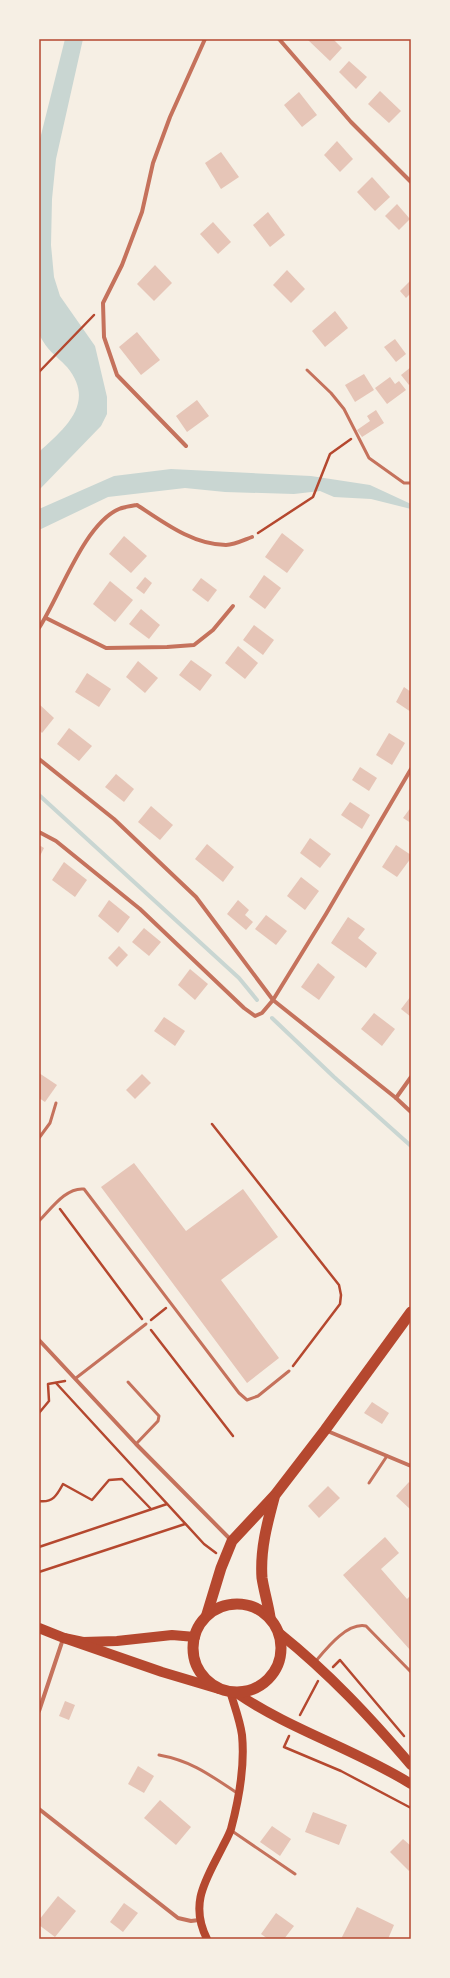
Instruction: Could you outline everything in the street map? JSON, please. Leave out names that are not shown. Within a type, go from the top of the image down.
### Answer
[{"type":"highway","points":[[275,1495],[263,1546],[262,1578],[270,1617],[279,1633],[282,1650],[278,1665],[267,1681],[252,1690],[228,1691],[204,1678],[195,1662],[192,1645],[197,1628],[207,1614],[224,1559],[232,1541],[275,1495],[325,1430],[411,1312]]},
{"type":"highway","points":[[207,1614],[222,1605],[239,1603],[256,1607],[270,1617]]},
{"type":"main road","points":[[39,1628],[162,1672],[228,1691],[294,1727],[376,1764],[411,1784]]},
{"type":"main road","points":[[279,1633],[315,1662],[367,1713],[411,1765]]},
{"type":"main road","points":[[64,1638],[83,1642],[101,1642],[172,1635],[195,1637]]},
{"type":"main road","points":[[207,1939],[199,1920],[199,1909],[203,1886],[231,1830],[239,1794],[242,1735],[228,1691]]},
{"type":"street","points":[[186,446],[117,375],[104,337],[103,303],[122,265],[142,212],[153,163],[168,124],[205,39]]},
{"type":"street","points":[[279,39],[351,122],[411,182]]},
{"type":"street","points":[[39,628],[46,618],[86,539],[98,525],[118,509],[137,505],[171,527],[201,541],[227,545],[252,537]]},
{"type":"street","points":[[46,618],[106,648],[167,647],[194,645],[213,630],[233,606]]},
{"type":"street","points":[[39,759],[114,820],[196,897],[273,1000],[396,1098],[411,1112]]},
{"type":"street","points":[[39,832],[56,841],[140,910],[244,1008],[255,1016],[262,1012],[273,1000],[326,914],[411,769]]},
{"type":"street","points":[[396,1098],[411,1077]]},
{"type":"street","points":[[39,1340],[136,1444],[232,1541]]},
{"type":"street","points":[[325,1430],[411,1466]]},
{"type":"street","points":[[39,1711],[64,1638]]},
{"type":"street","points":[[39,1809],[178,1918],[191,1921],[199,1920]]},
{"type":"lane","points":[[307,370],[331,393],[344,409],[356,436],[369,458],[404,483],[411,483]]},
{"type":"lane","points":[[39,1138],[50,1123],[56,1103]]},
{"type":"lane","points":[[39,1221],[71,1191],[79,1188],[84,1189],[239,1393],[247,1400],[258,1396],[290,1371]]},
{"type":"lane","points":[[76,1378],[146,1324]]},
{"type":"lane","points":[[128,1382],[159,1416],[158,1421],[136,1444]]},
{"type":"lane","points":[[369,1482],[387,1455]]},
{"type":"lane","points":[[315,1662],[329,1646],[351,1627],[360,1625],[366,1626],[411,1672]]},
{"type":"lane","points":[[160,1755],[180,1759],[200,1769],[239,1794]]},
{"type":"lane","points":[[231,1830],[295,1874]]},
{"type":"path","points":[[39,372],[51,362],[88,322]]},
{"type":"path","points":[[252,537],[313,497],[330,454],[356,436]]},
{"type":"path","points":[[212,1124],[339,1285],[341,1295],[340,1304],[290,1371]]},
{"type":"path","points":[[146,1324],[172,1304]]},
{"type":"path","points":[[39,1413],[49,1401],[48,1384],[76,1378]]},
{"type":"path","points":[[56,1383],[204,1544],[224,1559]]},
{"type":"path","points":[[39,1501],[47,1502],[56,1496],[63,1484],[92,1500],[109,1480],[122,1479],[151,1509]]},
{"type":"path","points":[[39,1547],[167,1504]]},
{"type":"path","points":[[39,1572],[185,1524]]},
{"type":"path","points":[[406,1739],[340,1660],[315,1684],[284,1747],[341,1771],[411,1808]]},
{"type":"shaded area","points":[[65,39],[83,39],[56,159],[52,199],[51,245],[54,277],[60,296],[95,346],[107,397],[107,414],[101,426],[39,490],[39,452],[58,434],[74,414],[78,404],[79,392],[75,380],[67,367],[49,349],[39,334],[39,143]]},
{"type":"shaded area","points":[[171,469],[311,476],[370,485],[411,504],[411,509],[371,499],[334,497],[320,491],[294,494],[225,492],[185,488],[108,497],[39,530],[39,509],[114,476]]},
{"type":"building","points":[[333,39],[342,48],[330,61],[308,40]]},
{"type":"building","points":[[349,61],[367,77],[356,89],[339,72]]},
{"type":"building","points":[[380,91],[401,111],[389,123],[368,104]]},
{"type":"building","points":[[299,92],[317,115],[302,127],[284,105]]},
{"type":"building","points":[[337,141],[353,159],[340,172],[324,155]]},
{"type":"building","points":[[221,152],[239,177],[221,189],[205,163]]},
{"type":"building","points":[[372,177],[390,197],[375,211],[357,192]]},
{"type":"building","points":[[397,204],[410,219],[399,230],[385,216]]},
{"type":"building","points":[[268,212],[285,235],[270,247],[253,225]]},
{"type":"building","points":[[213,222],[231,242],[218,254],[200,234]]},
{"type":"building","points":[[155,265],[172,283],[154,301],[137,284]]},
{"type":"building","points":[[287,270],[305,289],[291,303],[273,285]]},
{"type":"building","points":[[410,281],[411,293],[406,298],[400,291]]},
{"type":"building","points":[[335,311],[348,328],[325,347],[312,331]]},
{"type":"building","points":[[137,332],[160,360],[141,375],[119,347]]},
{"type":"building","points":[[395,339],[406,354],[396,362],[384,347]]},
{"type":"building","points":[[411,367],[411,383],[409,385],[401,375]]},
{"type":"building","points":[[364,374],[374,390],[355,402],[345,385]]},
{"type":"building","points":[[390,377],[395,384],[399,381],[406,390],[387,404],[375,388]]},
{"type":"building","points":[[197,400],[209,416],[187,432],[176,416]]},
{"type":"building","points":[[376,410],[384,423],[362,437],[357,430],[370,421],[367,416]]},
{"type":"building","points":[[282,533],[304,550],[287,573],[265,557]]},
{"type":"building","points":[[124,536],[147,556],[131,573],[109,554]]},
{"type":"building","points":[[264,575],[281,588],[265,609],[249,597]]},
{"type":"building","points":[[145,577],[152,583],[144,594],[136,588]]},
{"type":"building","points":[[201,578],[217,590],[208,602],[192,590]]},
{"type":"building","points":[[110,581],[133,600],[115,622],[93,604]]},
{"type":"building","points":[[141,609],[160,625],[149,639],[129,624]]},
{"type":"building","points":[[254,625],[274,640],[263,655],[243,640]]},
{"type":"building","points":[[238,646],[258,663],[245,679],[225,663]]},
{"type":"building","points":[[191,660],[212,675],[200,691],[179,675]]},
{"type":"building","points":[[138,661],[158,678],[145,693],[126,677]]},
{"type":"building","points":[[87,673],[111,689],[99,707],[75,692]]},
{"type":"building","points":[[404,687],[411,692],[411,712],[396,702]]},
{"type":"building","points":[[39,704],[54,718],[42,733],[39,730]]},
{"type":"building","points":[[69,728],[92,746],[79,761],[57,744]]},
{"type":"building","points":[[389,733],[405,743],[392,765],[376,755]]},
{"type":"building","points":[[360,767],[377,778],[369,791],[352,780]]},
{"type":"building","points":[[116,774],[134,789],[124,802],[105,787]]},
{"type":"building","points":[[350,802],[370,815],[362,829],[341,815]]},
{"type":"building","points":[[151,806],[173,825],[160,840],[138,822]]},
{"type":"building","points":[[411,807],[411,823],[403,818]]},
{"type":"building","points":[[310,838],[331,854],[320,868],[300,853]]},
{"type":"building","points":[[207,844],[234,867],[223,882],[195,859]]},
{"type":"building","points":[[39,845],[44,848],[39,858]]},
{"type":"building","points":[[396,845],[411,855],[411,858],[397,877],[382,867]]},
{"type":"building","points":[[64,862],[87,880],[75,897],[52,880]]},
{"type":"building","points":[[301,877],[319,891],[305,910],[287,896]]},
{"type":"building","points":[[109,900],[130,917],[118,933],[98,916]]},
{"type":"building","points":[[238,900],[249,910],[245,915],[253,922],[246,930],[227,914]]},
{"type":"building","points":[[266,915],[287,931],[276,945],[255,929]]},
{"type":"building","points":[[348,917],[365,929],[358,938],[377,953],[366,968],[331,943]]},
{"type":"building","points":[[144,928],[161,942],[149,956],[132,942]]},
{"type":"building","points":[[119,946],[128,955],[117,967],[108,958]]},
{"type":"building","points":[[318,963],[335,977],[319,1000],[301,987]]},
{"type":"building","points":[[190,969],[208,984],[195,1000],[178,985]]},
{"type":"building","points":[[411,996],[411,1017],[401,1009]]},
{"type":"building","points":[[374,1013],[395,1029],[382,1046],[361,1029]]},
{"type":"building","points":[[164,1017],[185,1031],[175,1046],[154,1031]]},
{"type":"building","points":[[39,1073],[57,1085],[45,1102],[39,1098]]},
{"type":"building","points":[[142,1074],[151,1083],[135,1099],[126,1090]]},
{"type":"building","points":[[134,1163],[186,1231],[243,1189],[278,1237],[221,1280],[279,1358],[247,1383],[101,1187]]},
{"type":"building","points":[[372,1402],[389,1413],[382,1424],[364,1413]]},
{"type":"building","points":[[409,1482],[411,1485],[411,1510],[396,1496]]},
{"type":"building","points":[[328,1486],[340,1498],[319,1518],[308,1506]]},
{"type":"building","points":[[385,1537],[399,1553],[381,1569],[407,1599],[411,1595],[411,1651],[343,1575]]},
{"type":"building","points":[[65,1701],[75,1705],[69,1720],[59,1716]]},
{"type":"building","points":[[138,1766],[154,1776],[144,1793],[128,1784]]},
{"type":"building","points":[[160,1800],[191,1827],[176,1845],[144,1818]]},
{"type":"building","points":[[313,1812],[347,1825],[339,1845],[305,1832]]},
{"type":"building","points":[[272,1826],[291,1839],[280,1856],[260,1842]]},
{"type":"building","points":[[403,1839],[411,1846],[411,1868],[409,1871],[390,1852]]},
{"type":"building","points":[[58,1896],[76,1911],[55,1937],[39,1925],[39,1920]]},
{"type":"building","points":[[124,1903],[138,1913],[123,1932],[110,1922]]},
{"type":"building","points":[[357,1907],[394,1925],[388,1939],[341,1939]]},
{"type":"building","points":[[276,1913],[294,1926],[284,1939],[268,1939],[261,1934]]},
{"type":"waterway","points":[[39,795],[239,978],[257,1000]]},
{"type":"waterway","points":[[272,1018],[334,1077],[411,1146]]}]
